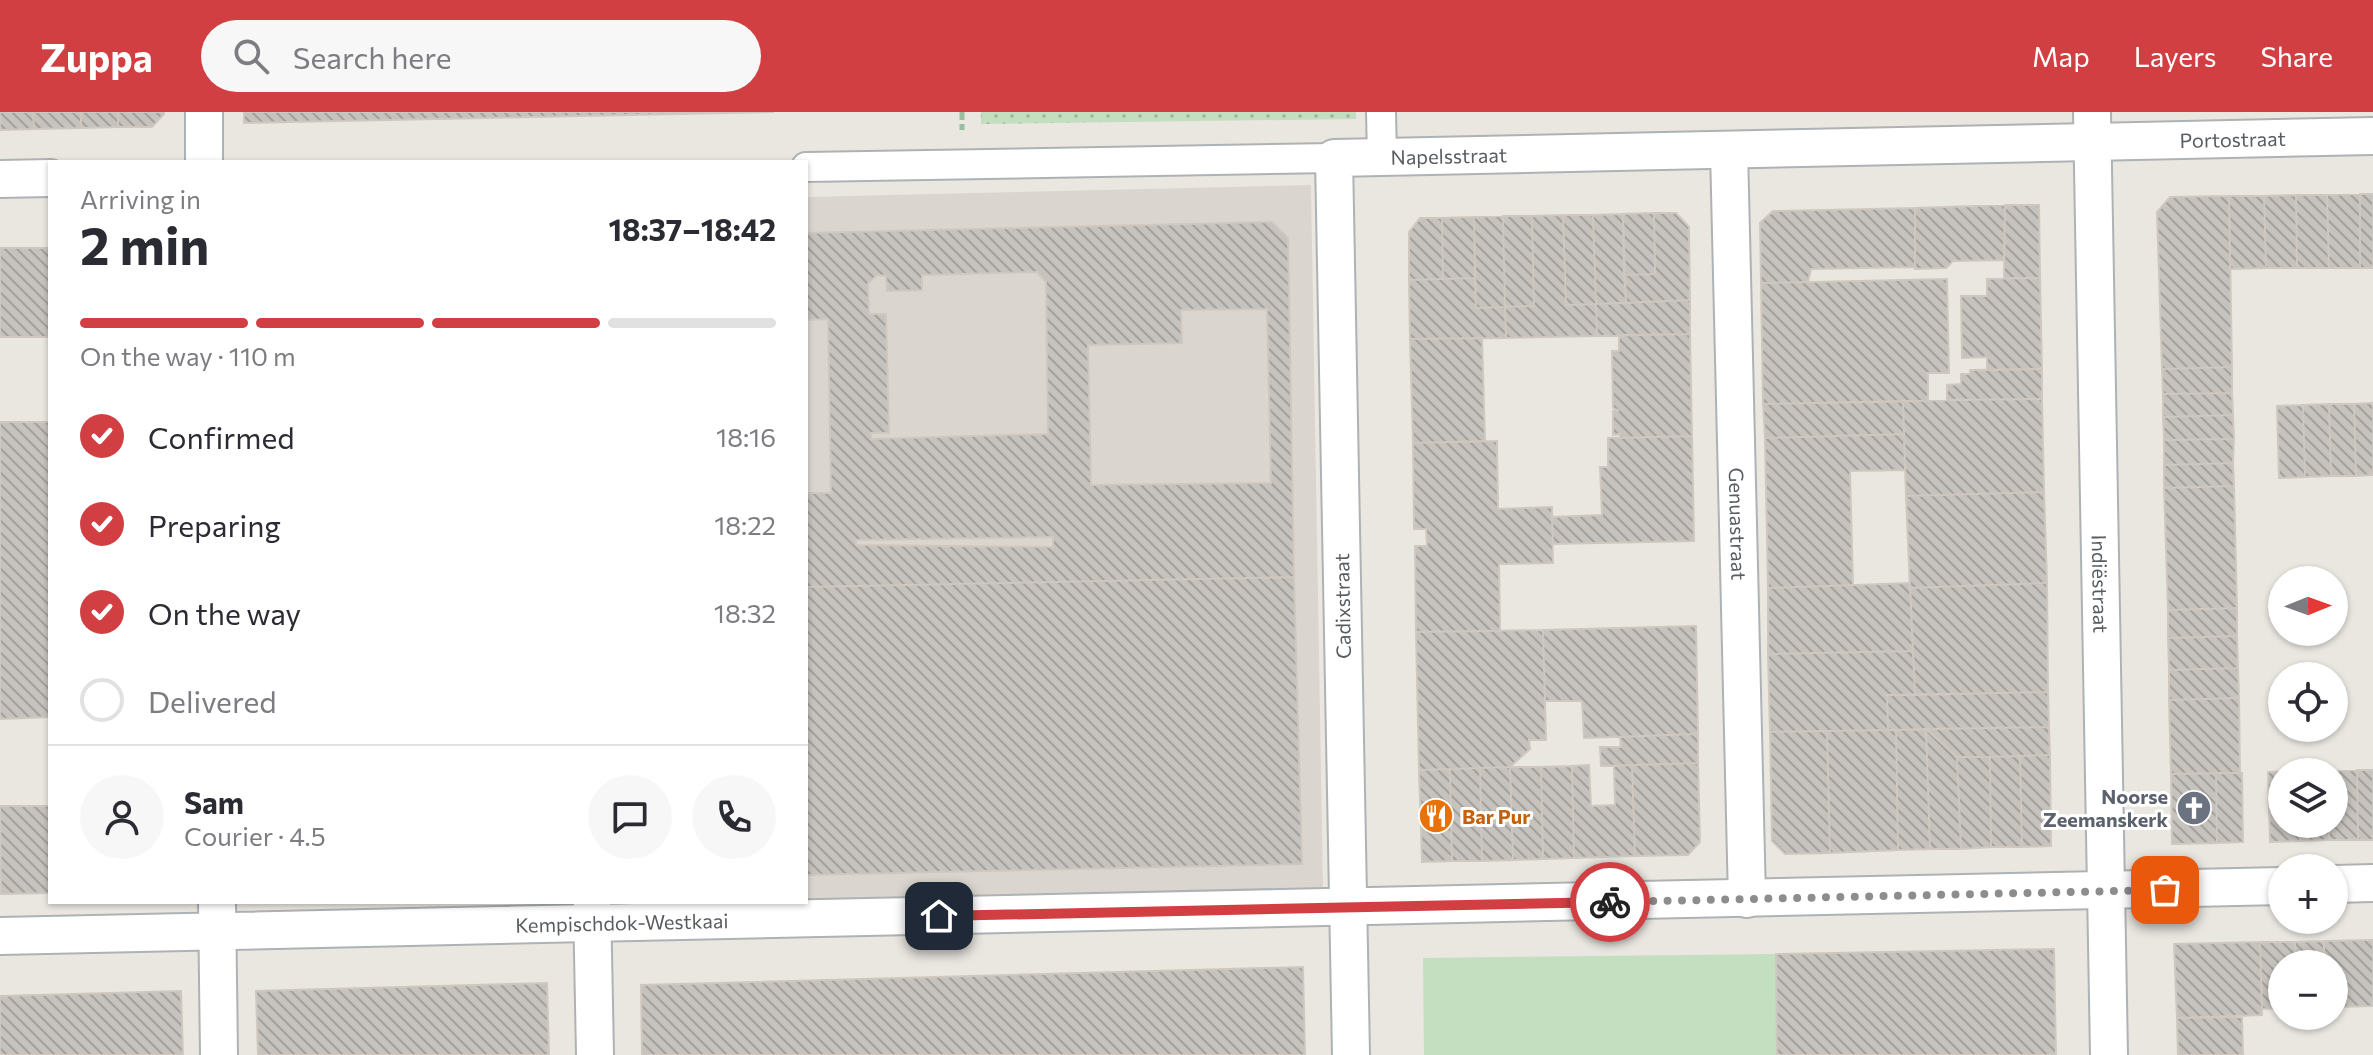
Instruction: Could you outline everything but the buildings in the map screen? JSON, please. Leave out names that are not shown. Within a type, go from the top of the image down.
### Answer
[{"type":"street","points":[[204,112],[204,160]]},
{"type":"street","points":[[1381,112],[1382,157]]},
{"type":"street","name":"Napelsstraat","points":[[808,167],[1729,150],[2092,127]]},
{"type":"street","name":"Portostraat","points":[[2092,127],[2373,136]]},
{"type":"street","name":"Indiëstraat","points":[[2092,127],[2109,1055]]},
{"type":"street","name":"Genuastraat","points":[[1729,150],[1747,899]]},
{"type":"street","name":"Cadixstraat","points":[[1334,158],[1351,1055]]},
{"type":"street","points":[[0,179],[48,178]]},
{"type":"street","points":[[2348,884],[2373,883]]},
{"type":"street","name":"Kempischdok-Westkaai","points":[[0,936],[217,917],[1348,908],[2268,886]]},
{"type":"street","points":[[592,913],[595,1055]]},
{"type":"street","points":[[217,917],[219,1055]]},
{"type":"shaded area","points":[[1311,185],[1323,889],[808,900],[808,197]]},
{"type":"green space","points":[[981,112],[1356,112],[1356,119],[981,124]]},
{"type":"green space","points":[[1776,954],[1777,1055],[1424,1055],[1423,958]]},
{"type":"way so far","points":[[1610,902],[2165,890]]},
{"type":"place","name":"Noorse Zeemanskerk","points":[[2194,808]]},
{"type":"place","name":"Bar Pur","points":[[1436,816]]},
{"type":"route","points":[[939,916],[1610,902]]}]
